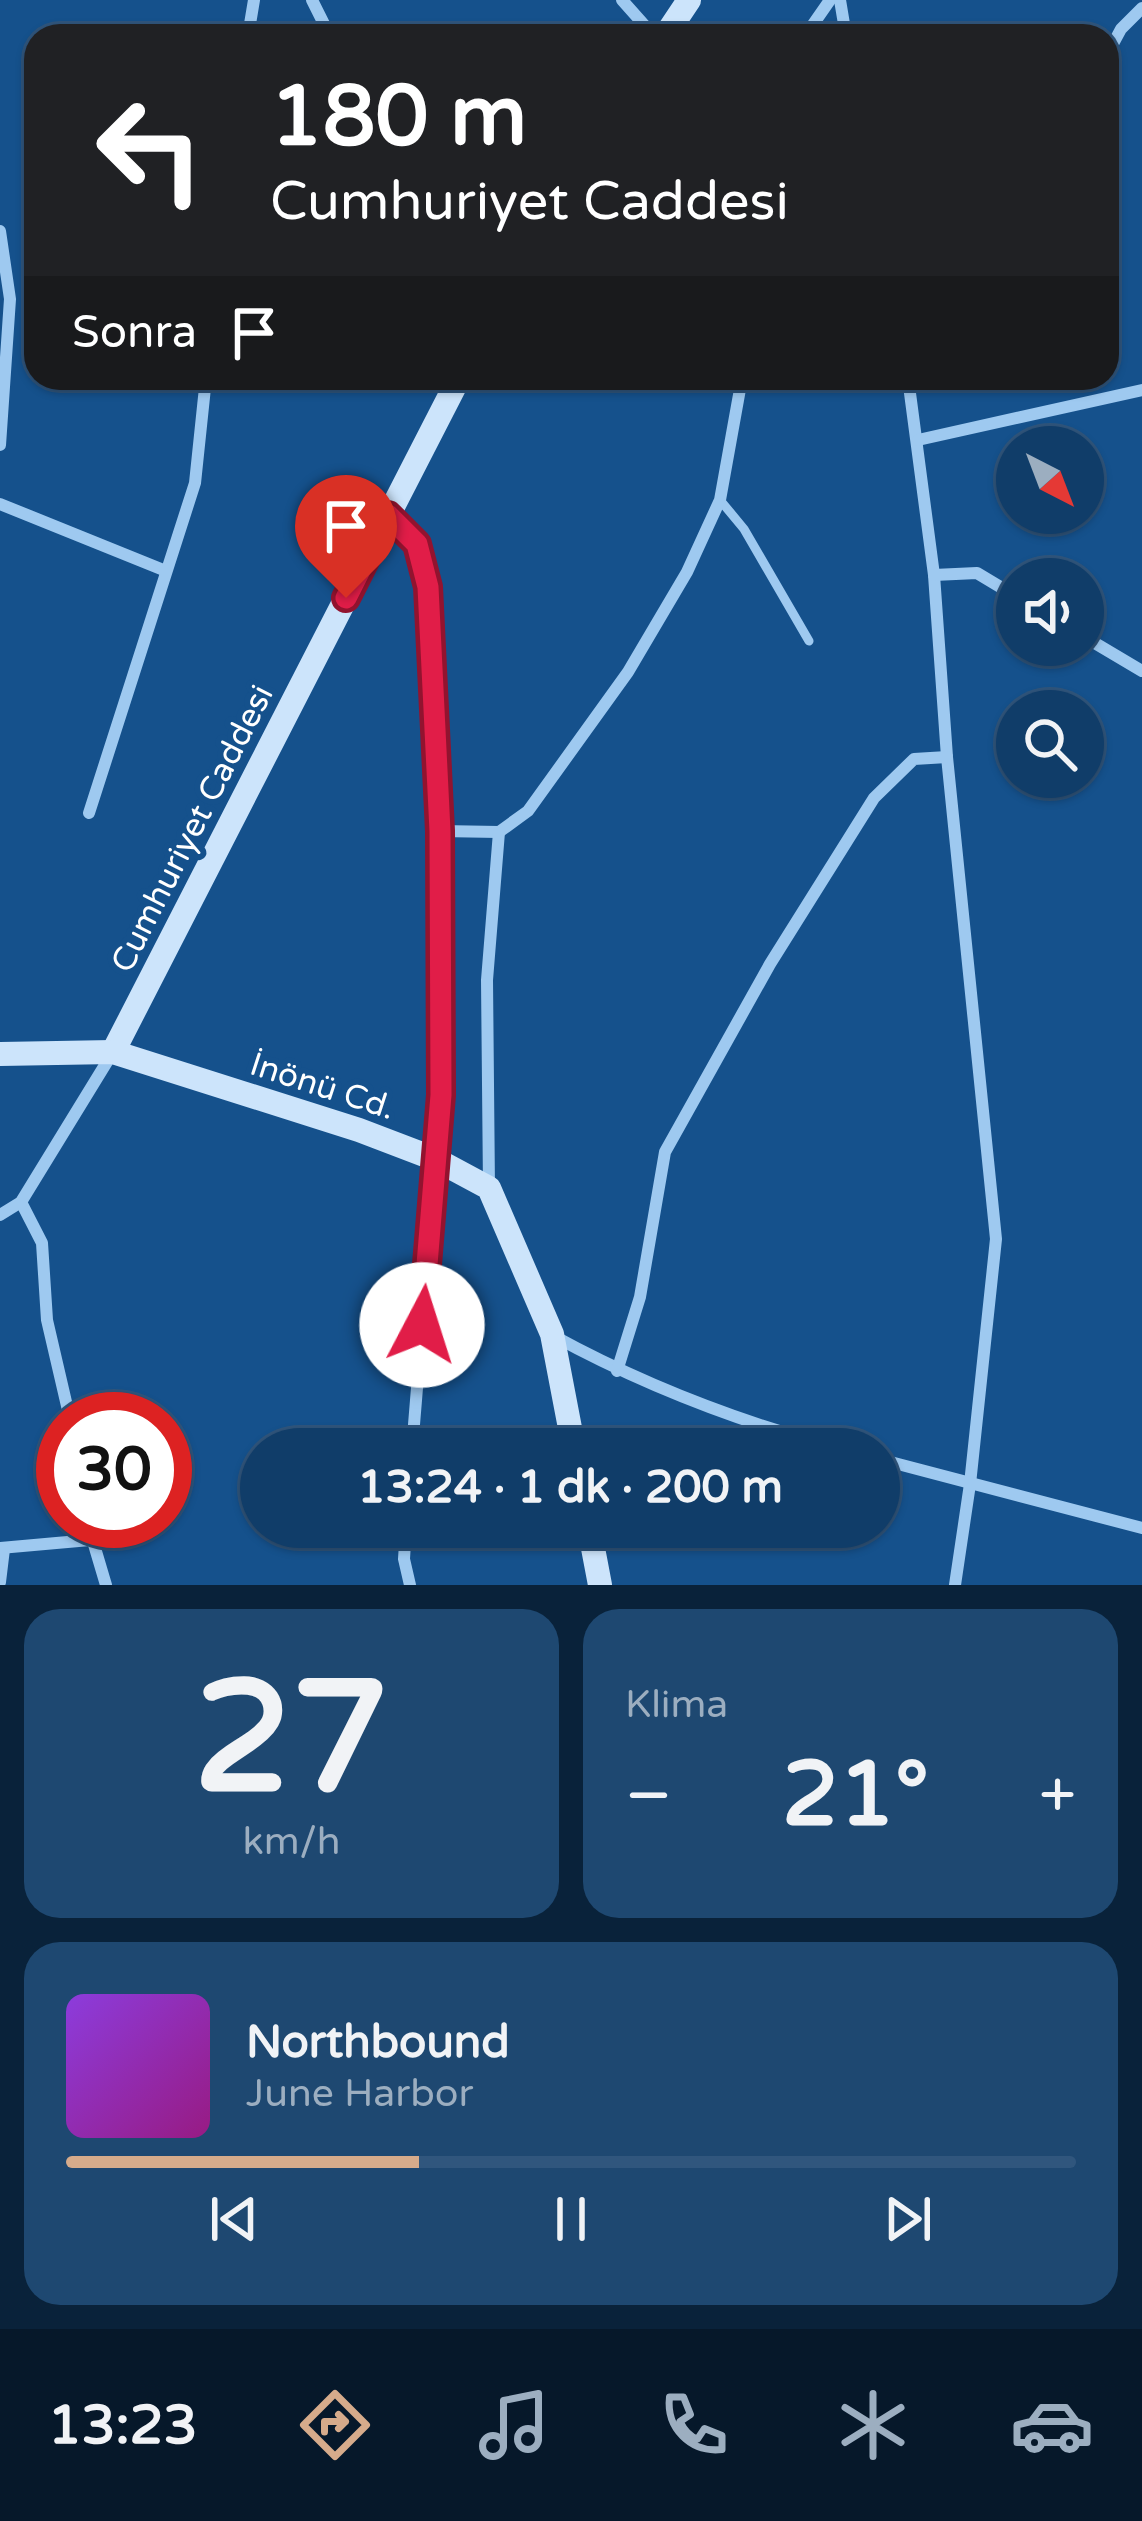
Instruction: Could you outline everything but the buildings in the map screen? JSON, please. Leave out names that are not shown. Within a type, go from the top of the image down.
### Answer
[{"type":"street","points":[[622,0],[643,24]]},
{"type":"street","points":[[1119,33],[1142,8]]},
{"type":"street","points":[[0,231],[10,298],[0,445]]},
{"type":"street","points":[[89,813],[195,483],[205,390]]},
{"type":"street","name":"Cumhuriyet Caddesi","points":[[113,1052],[388,515],[445,390]]},
{"type":"street","points":[[440,831],[499,832],[528,811],[628,672],[687,572],[720,500],[740,390]]},
{"type":"street","points":[[910,390],[934,575],[947,757],[996,1239],[955,1585]]},
{"type":"street","points":[[1105,390],[1106,398]]},
{"type":"street","points":[[918,440],[1142,390]]},
{"type":"street","points":[[0,504],[166,571]]},
{"type":"street","points":[[388,515],[417,544],[428,587],[440,831],[441,1095],[414,1428]]},
{"type":"street","points":[[934,575],[977,573],[996,584]]},
{"type":"street","points":[[1104,648],[1142,671]]},
{"type":"street","points":[[617,1370],[640,1297],[664,1152],[770,964],[874,798],[914,759],[947,757]]},
{"type":"street","points":[[499,832],[488,980],[488,1188],[552,1334],[570,1428]]},
{"type":"street","points":[[0,1215],[21,1202],[113,1052]]},
{"type":"street","name":"İnönü Cd.","points":[[0,1054],[113,1052],[359,1130],[435,1159],[488,1188]]},
{"type":"street","points":[[21,1202],[42,1243],[47,1320],[64,1392]]},
{"type":"street","points":[[552,1334],[617,1370],[768,1428]]},
{"type":"street","points":[[900,1466],[1142,1528]]},
{"type":"street","points":[[0,1582],[2,1549],[36,1546]]},
{"type":"street","points":[[93,1548],[106,1585]]},
{"type":"street","points":[[405,1548],[410,1585]]},
{"type":"street","points":[[593,1548],[600,1585]]},
{"type":"lane","points":[[720,500],[744,529],[809,641]]},
{"type":"route","points":[[346,598],[388,515],[417,544],[428,587],[440,831],[441,1095],[422,1325]]}]
